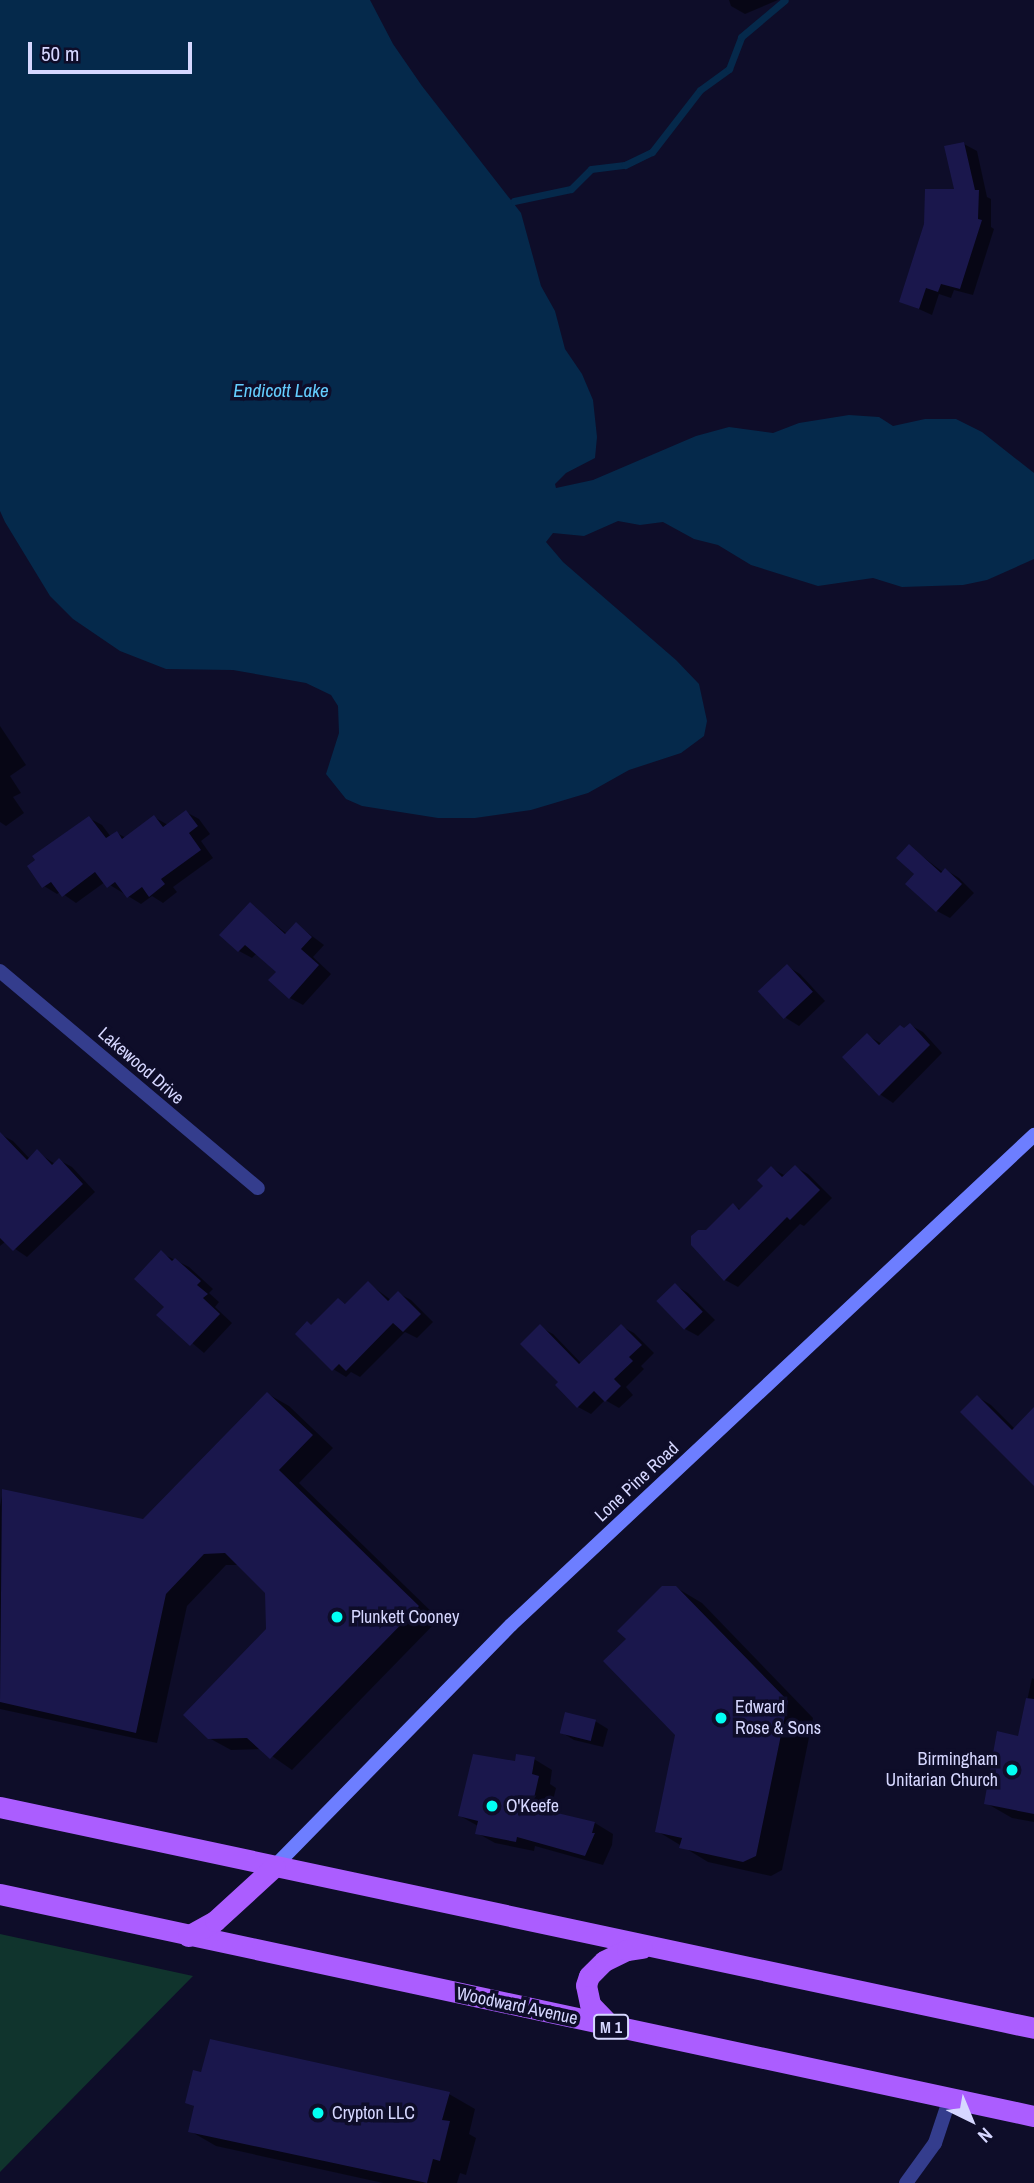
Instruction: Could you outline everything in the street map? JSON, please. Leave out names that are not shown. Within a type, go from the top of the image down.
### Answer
[{"type":"main road","points":[[0,1807],[1034,2028]]},
{"type":"main road","points":[[188,1936],[215,1921],[275,1866]]},
{"type":"main road","name":"Woodward Avenue","points":[[0,1895],[1034,2116]]},
{"type":"main road","points":[[611,2027],[590,2004],[586,1985],[589,1976],[594,1968],[615,1955],[636,1948],[654,1948]]},
{"type":"street","name":"Lakewood Drive","points":[[0,971],[258,1188]]},
{"type":"street","name":"Lone Pine Road","points":[[275,1866],[511,1625],[1034,1135]]},
{"type":"street","points":[[906,2183],[934,2143],[950,2098]]},
{"type":"green space","points":[[0,1934],[193,1976],[0,2172]]},
{"type":"water","name":"Endicott Lake","points":[[0,0],[370,0],[393,44],[422,86],[521,213],[541,286],[555,311],[565,349],[582,374],[593,400],[597,437],[595,458],[566,473],[555,484],[556,488],[593,480],[696,436],[729,427],[773,433],[799,423],[849,415],[879,417],[893,426],[925,419],[956,419],[982,432],[1034,473],[1034,559],[987,580],[963,585],[902,587],[873,578],[818,586],[751,565],[718,545],[694,539],[663,522],[640,525],[618,521],[584,536],[553,533],[546,542],[563,562],[676,660],[699,684],[707,721],[704,736],[681,753],[629,770],[588,793],[531,810],[475,818],[438,818],[362,806],[346,799],[326,774],[339,733],[338,706],[331,695],[306,683],[233,670],[166,669],[120,651],[73,619],[50,596],[0,511]]},
{"type":"building","points":[[964,142],[975,190],[979,190],[978,219],[982,220],[960,289],[941,284],[938,292],[926,288],[919,309],[899,302],[924,224],[925,189],[954,189],[944,146]]},
{"type":"building","points":[[186,810],[198,826],[189,833],[201,850],[161,879],[165,884],[149,897],[142,887],[127,898],[115,882],[107,888],[95,872],[62,897],[51,882],[42,888],[27,866],[35,860],[32,856],[89,816],[106,838],[117,831],[122,839],[154,815],[163,827]]},
{"type":"building","points":[[909,844],[941,873],[945,868],[962,884],[936,912],[905,884],[914,874],[896,858]]},
{"type":"building","points":[[250,902],[285,934],[296,922],[312,937],[301,949],[319,965],[289,999],[268,980],[276,972],[245,945],[238,952],[219,935]]},
{"type":"building","points":[[787,964],[813,992],[784,1019],[758,991]]},
{"type":"building","points":[[910,1023],[930,1045],[879,1096],[842,1057],[867,1033],[879,1045],[900,1025],[904,1028]]},
{"type":"building","points":[[0,1132],[27,1160],[37,1149],[52,1165],[59,1158],[83,1184],[13,1251],[0,1238]]},
{"type":"building","points":[[795,1165],[820,1190],[790,1220],[787,1217],[724,1281],[691,1245],[691,1236],[698,1230],[706,1230],[733,1203],[739,1210],[763,1186],[757,1180],[771,1166],[782,1177]]},
{"type":"building","points":[[161,1250],[172,1261],[175,1258],[201,1281],[197,1285],[208,1294],[203,1298],[220,1314],[190,1346],[156,1315],[164,1307],[134,1279]]},
{"type":"building","points":[[368,1281],[388,1301],[398,1291],[421,1314],[403,1332],[393,1323],[346,1371],[339,1364],[332,1371],[295,1334],[307,1321],[311,1325],[338,1298],[345,1304]]},
{"type":"building","points":[[675,1283],[703,1312],[684,1330],[656,1301]]},
{"type":"building","points":[[540,1324],[579,1364],[621,1324],[642,1345],[629,1357],[633,1361],[614,1379],[621,1386],[605,1402],[594,1391],[577,1408],[555,1385],[558,1382],[520,1344]]},
{"type":"building","points":[[267,1392],[313,1435],[279,1470],[419,1606],[270,1759],[247,1738],[208,1739],[183,1715],[266,1629],[265,1593],[225,1553],[204,1554],[166,1594],[136,1733],[0,1702],[2,1489],[143,1519]]},
{"type":"building","points":[[977,1395],[1012,1430],[1034,1407],[1034,1486],[960,1412]]},
{"type":"building","name":"Edward Rose & Sons","points":[[662,1586],[676,1586],[788,1701],[756,1856],[743,1862],[679,1848],[682,1838],[655,1832],[675,1735],[603,1661],[626,1639],[617,1631]]},
{"type":"building","name":"Birmingham Unitarian Church","points":[[1026,1698],[1034,1699],[1034,1814],[984,1804],[997,1731],[1018,1736]]},
{"type":"building","points":[[565,1712],[596,1720],[591,1741],[560,1733]]},
{"type":"building","name":"O'Keefe","points":[[473,1754],[515,1761],[516,1754],[535,1757],[532,1774],[539,1776],[532,1807],[595,1822],[592,1833],[595,1833],[585,1856],[517,1837],[516,1842],[475,1834],[478,1821],[458,1816]]},
{"type":"building","name":"Crypton LLC","points":[[210,2039],[450,2092],[442,2120],[450,2121],[440,2161],[433,2159],[427,2183],[188,2132],[194,2106],[185,2103],[193,2070],[201,2072]]},
{"type":"waterway","points":[[514,201],[571,189],[591,169],[625,165],[652,152],[700,90],[729,69],[741,37],[785,0]]},
{"type":"place","name":"Plunkett Cooney","points":[[337,1617]]},
{"type":"place","name":"Edward Rose & Sons","points":[[721,1718]]},
{"type":"place","name":"Birmingham Unitarian Church","points":[[1012,1770]]},
{"type":"place","name":"O'Keefe","points":[[492,1806]]},
{"type":"place","name":"Crypton LLC","points":[[318,2113]]}]
